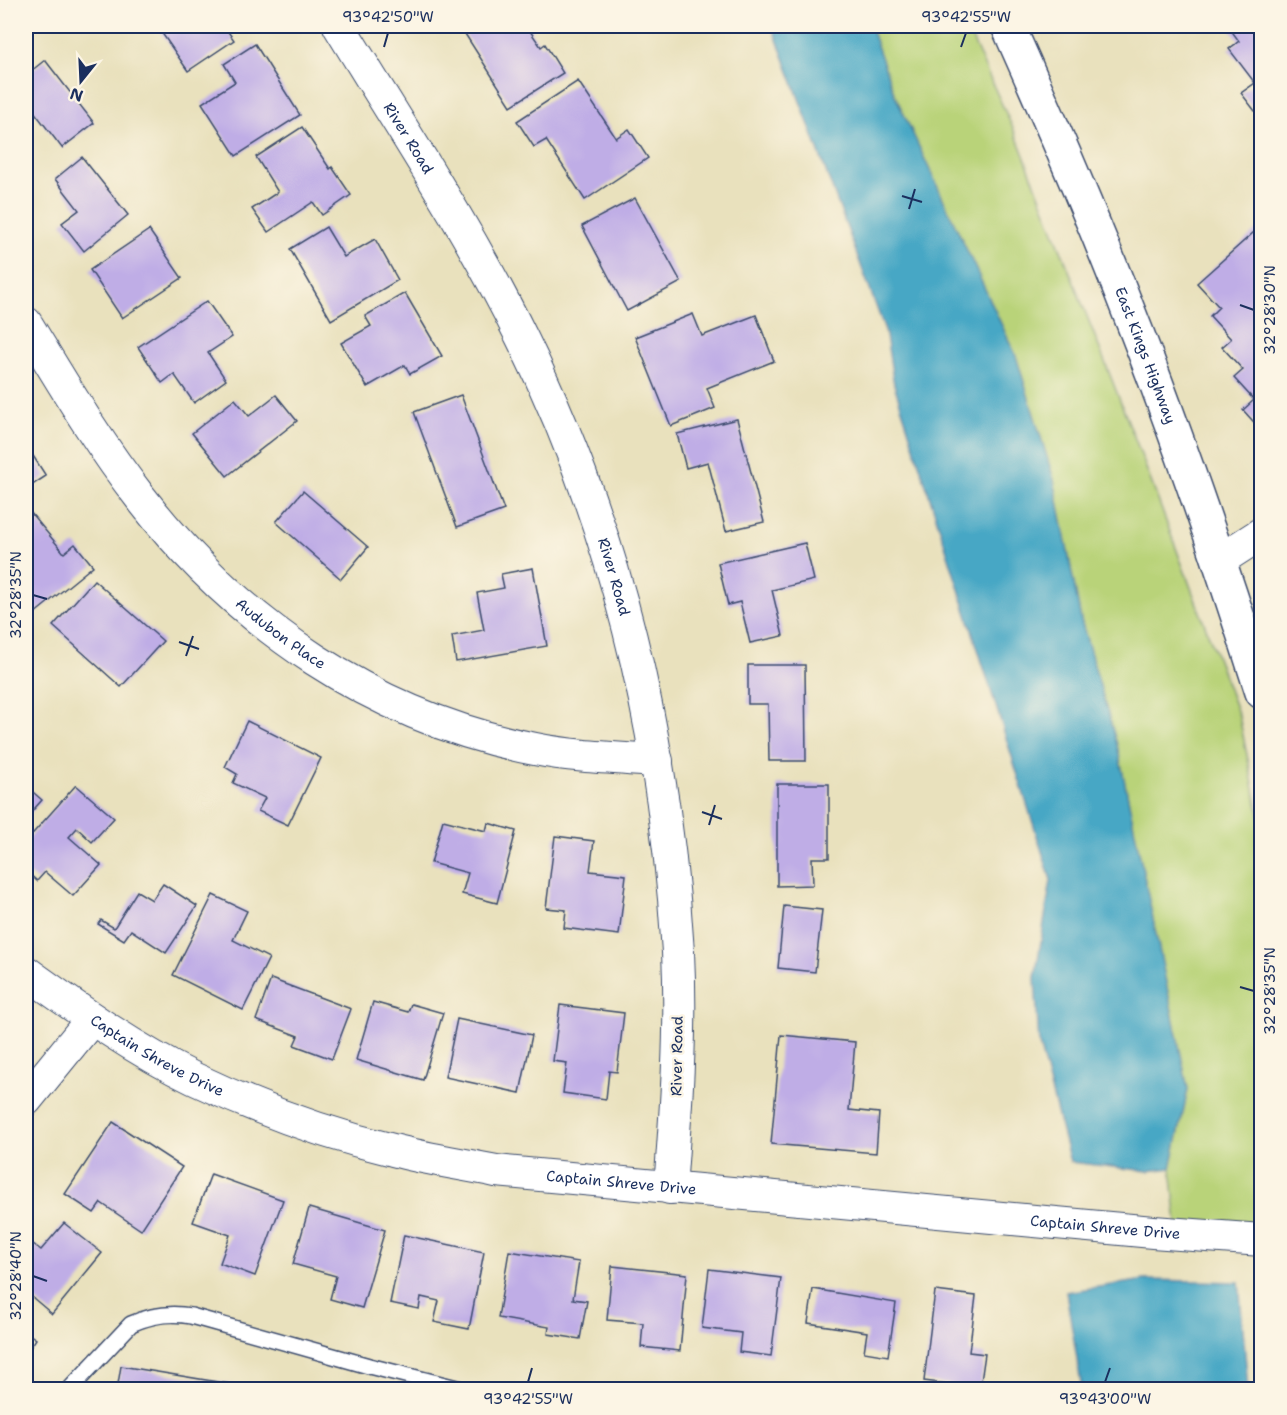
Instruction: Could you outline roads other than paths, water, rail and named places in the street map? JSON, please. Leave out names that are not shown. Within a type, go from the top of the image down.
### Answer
[{"type":"main road","name":"East Kings Highway","points":[[1008,26],[1066,158],[1129,311],[1220,560],[1262,692]]},
{"type":"street","name":"River Road","points":[[339,26],[390,110],[427,165],[493,280],[523,339],[564,431],[586,488],[623,603],[638,662],[657,761],[668,833],[678,954],[678,1076],[670,1188]]},
{"type":"street","name":"Audubon Place","points":[[26,323],[107,452],[141,498],[203,568],[270,629],[301,652],[363,688],[439,723],[536,749],[576,755],[657,761]]},
{"type":"street","points":[[1220,560],[1262,532]]},
{"type":"street","name":"Captain Shreve Drive","points":[[26,972],[92,1019],[145,1052],[196,1079],[292,1120],[393,1150],[496,1171],[1153,1232],[1262,1240]]},
{"type":"street","points":[[26,1100],[92,1019]]},
{"type":"lane","points":[[69,1389],[131,1324],[144,1318],[177,1314],[369,1366],[465,1389]]},
{"type":"water","points":[[772,26],[870,26],[894,93],[1016,356],[1054,480],[1081,620],[1117,745],[1188,1089],[1171,1168],[1148,1171],[1070,1162],[1039,1044],[1035,978],[1051,880],[894,384],[885,330]]},
{"type":"water","points":[[1145,1280],[1239,1282],[1248,1389],[1082,1389],[1066,1292]]}]
